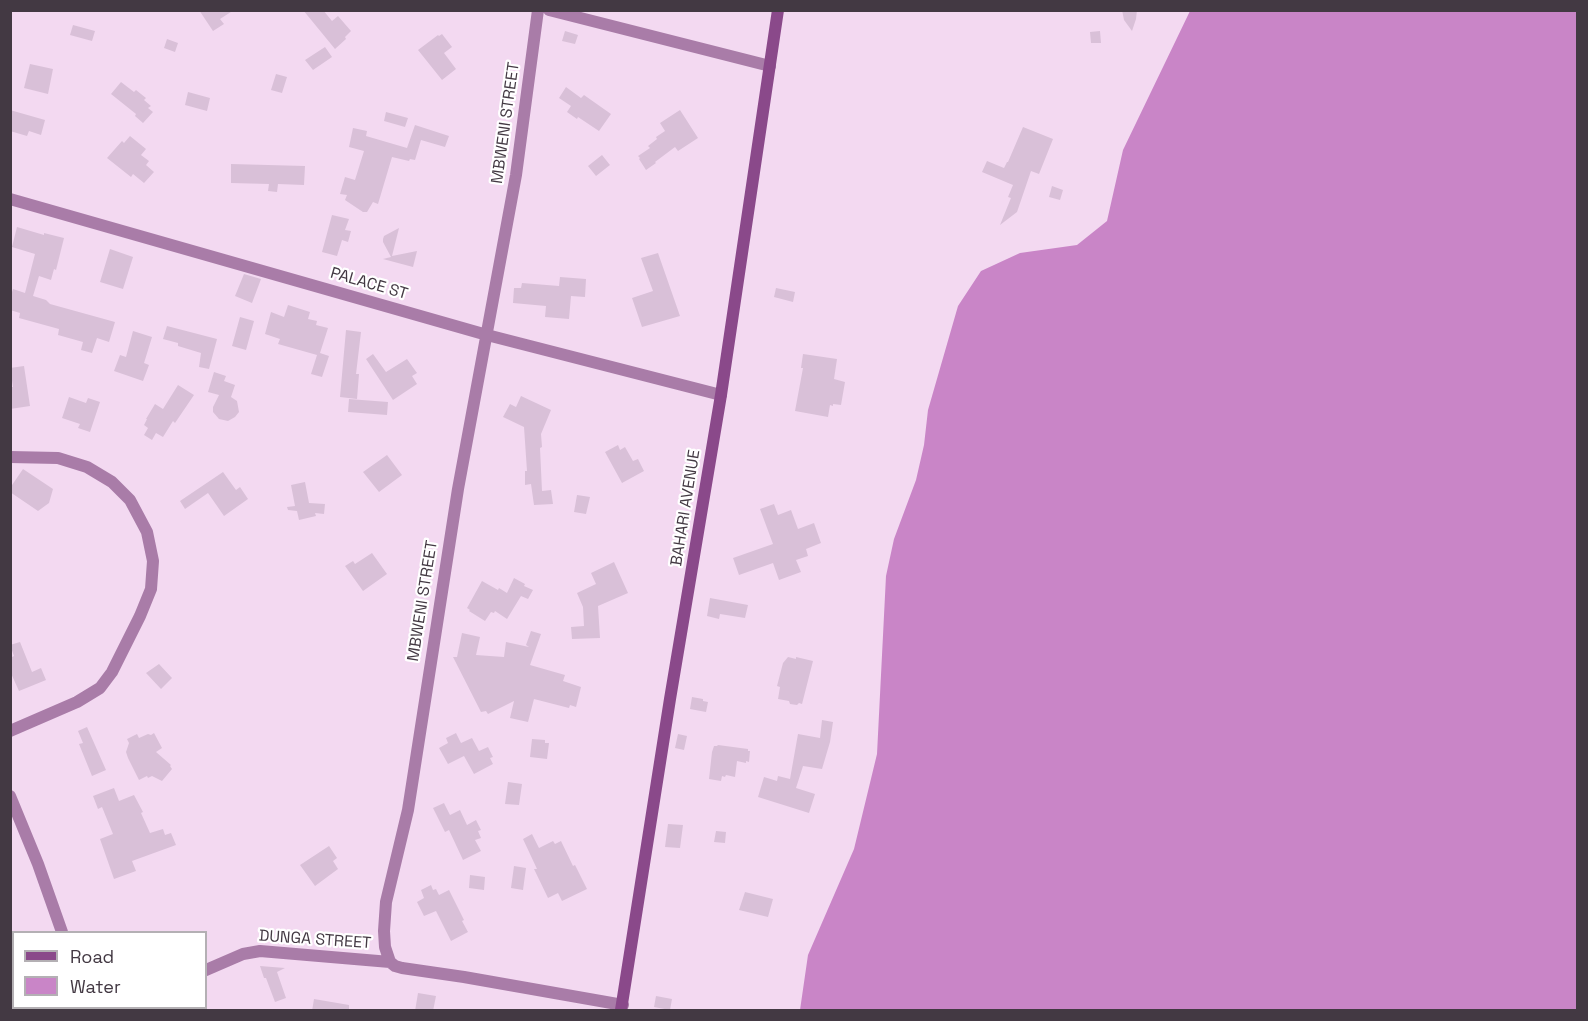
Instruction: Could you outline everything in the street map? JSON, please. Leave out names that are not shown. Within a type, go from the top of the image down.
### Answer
[{"type":"street","name":"MBWENI STREET","points":[[390,962],[385,947],[386,902],[408,810],[458,489],[516,175],[538,10]]},
{"type":"street","points":[[549,10],[770,66]]},
{"type":"street","name":"BAHARI AVENUE","points":[[622,1008],[670,699],[721,395],[778,10]]},
{"type":"street","name":"PALACE ST","points":[[10,199],[487,335],[721,395]]},
{"type":"street","points":[[10,457],[58,459],[87,467],[112,482],[130,500],[147,532],[153,561],[151,589],[140,616],[106,681],[95,693],[10,731]]},
{"type":"street","points":[[10,796],[38,864],[61,931]]},
{"type":"street","name":"DUNGA STREET","points":[[207,970],[243,954],[260,951],[390,962]]},
{"type":"street","points":[[390,962],[402,968],[464,977],[622,1008]]},
{"type":"water","points":[[1190,11],[1577,11],[1577,1010],[800,1010],[808,955],[854,849],[877,754],[886,576],[894,539],[916,480],[924,445],[928,410],[958,306],[981,271],[1020,253],[1077,245],[1107,221],[1123,150]]},
{"type":"building","points":[[199,10],[234,10],[220,19],[224,24],[213,31]]},
{"type":"building","points":[[303,10],[323,10],[332,21],[338,16],[351,31],[335,49]]},
{"type":"building","points":[[1122,10],[1137,10],[1132,31],[1124,20]]},
{"type":"building","points":[[73,25],[95,31],[92,41],[70,35]]},
{"type":"building","points":[[565,31],[578,35],[575,44],[562,41]]},
{"type":"building","points":[[1100,31],[1101,43],[1091,43],[1090,32]]},
{"type":"building","points":[[442,34],[452,47],[444,53],[456,69],[442,80],[418,50]]},
{"type":"building","points":[[167,39],[178,43],[175,52],[164,48]]},
{"type":"building","points":[[325,47],[332,57],[313,70],[305,60]]},
{"type":"building","points":[[30,64],[53,69],[48,94],[24,88]]},
{"type":"building","points":[[276,74],[287,77],[282,93],[271,90]]},
{"type":"building","points":[[121,82],[146,98],[144,100],[151,106],[148,108],[153,112],[143,123],[135,116],[136,114],[111,94]]},
{"type":"building","points":[[566,87],[581,98],[584,95],[611,114],[599,131],[567,112],[571,106],[559,98]]},
{"type":"building","points":[[188,92],[210,98],[207,111],[185,105]]},
{"type":"building","points":[[10,110],[45,120],[41,135],[29,131],[27,136],[10,131]]},
{"type":"building","points":[[680,110],[698,138],[678,151],[675,147],[646,170],[638,156],[650,148],[648,146],[665,131],[660,123]]},
{"type":"building","points":[[386,112],[408,118],[405,127],[384,121]]},
{"type":"building","points":[[415,125],[449,136],[445,147],[421,140],[415,160],[392,157],[378,204],[373,202],[367,212],[363,212],[345,200],[347,195],[340,194],[345,177],[355,180],[364,151],[349,147],[353,128],[367,131],[366,136],[407,148]]},
{"type":"building","points":[[1023,127],[1053,139],[1039,174],[1031,171],[1017,212],[1000,225],[1011,198],[1008,197],[1013,185],[982,172],[987,161],[1004,168]]},
{"type":"building","points":[[130,136],[146,149],[141,155],[149,161],[146,165],[154,172],[144,183],[133,174],[131,177],[107,158],[122,141],[124,143]]},
{"type":"building","points":[[602,155],[610,165],[596,176],[588,166]]},
{"type":"building","points":[[231,164],[305,166],[304,185],[278,184],[277,192],[268,191],[269,184],[231,183]]},
{"type":"building","points":[[1052,186],[1063,190],[1060,200],[1049,197]]},
{"type":"building","points":[[332,215],[349,219],[345,230],[351,231],[348,242],[342,240],[337,256],[322,252]]},
{"type":"building","points":[[17,227],[64,238],[56,270],[54,269],[51,280],[39,276],[33,296],[46,300],[50,304],[115,322],[109,342],[97,338],[92,353],[81,350],[83,342],[58,335],[59,329],[19,318],[20,313],[10,310],[13,289],[25,293],[35,254],[12,247]]},
{"type":"building","points":[[399,228],[392,256],[417,251],[413,267],[383,259],[391,257],[383,242],[384,236]]},
{"type":"building","points":[[110,249],[133,257],[123,289],[100,282]]},
{"type":"building","points":[[658,253],[680,316],[642,327],[632,298],[653,291],[641,258]]},
{"type":"building","points":[[244,274],[261,279],[252,303],[235,296]]},
{"type":"building","points":[[560,277],[586,279],[585,297],[571,296],[569,319],[545,317],[546,306],[513,303],[514,288],[521,288],[522,283],[559,286]]},
{"type":"building","points":[[776,288],[795,292],[793,302],[774,297]]},
{"type":"building","points":[[288,305],[310,312],[308,319],[317,321],[316,325],[328,328],[320,353],[329,356],[322,377],[311,374],[317,355],[278,344],[280,339],[265,334],[271,312],[284,317]]},
{"type":"building","points":[[240,317],[254,321],[246,350],[232,346]]},
{"type":"building","points":[[167,326],[217,339],[209,369],[199,367],[201,353],[163,339]]},
{"type":"building","points":[[346,330],[361,332],[356,374],[359,374],[357,399],[340,397]]},
{"type":"building","points":[[133,331],[152,337],[144,363],[149,365],[143,381],[114,371],[120,355],[126,357]]},
{"type":"building","points":[[373,354],[386,372],[407,359],[417,373],[412,376],[417,384],[393,400],[366,359]]},
{"type":"building","points":[[803,354],[837,359],[834,379],[845,382],[841,405],[830,405],[828,417],[795,411],[803,368],[801,368]]},
{"type":"building","points":[[24,366],[30,406],[10,409],[10,387],[13,387],[10,368]]},
{"type":"building","points":[[214,372],[226,376],[224,381],[235,385],[231,397],[237,401],[239,412],[228,421],[219,419],[213,412],[219,395],[208,392]]},
{"type":"building","points":[[178,385],[194,395],[163,437],[156,433],[152,440],[144,435],[148,428],[144,425],[146,419],[155,404],[163,409]]},
{"type":"building","points":[[521,396],[551,410],[541,434],[542,447],[540,448],[542,491],[551,490],[553,504],[534,505],[531,484],[525,485],[525,471],[527,471],[524,427],[503,417],[510,404],[516,407]]},
{"type":"building","points":[[69,397],[86,403],[88,398],[100,402],[90,432],[78,428],[80,424],[62,418]]},
{"type":"building","points":[[349,399],[388,402],[387,415],[348,412]]},
{"type":"building","points":[[618,445],[620,450],[625,447],[633,461],[638,459],[644,471],[622,483],[605,452]]},
{"type":"building","points":[[387,455],[402,475],[379,492],[363,472]]},
{"type":"building","points":[[23,469],[53,489],[49,503],[38,511],[10,492],[10,488]]},
{"type":"building","points":[[223,472],[236,490],[240,487],[248,499],[224,516],[208,493],[185,509],[180,501]]},
{"type":"building","points":[[305,482],[309,503],[325,504],[324,514],[315,513],[316,516],[299,520],[297,511],[288,510],[287,507],[295,506],[291,485]]},
{"type":"building","points":[[577,495],[590,497],[586,514],[574,512]]},
{"type":"building","points":[[774,504],[778,515],[791,510],[798,529],[814,523],[821,543],[806,549],[808,556],[796,560],[801,572],[779,580],[773,563],[739,575],[733,558],[773,544],[760,509]]},
{"type":"building","points":[[372,553],[387,574],[363,591],[345,566],[353,561],[355,564]]},
{"type":"building","points":[[614,562],[628,593],[598,606],[600,638],[572,639],[571,627],[584,626],[583,607],[577,593],[596,584],[591,573]]},
{"type":"building","points":[[514,578],[533,590],[528,599],[521,596],[507,619],[495,611],[491,612],[485,621],[469,611],[467,608],[482,581],[507,593]]},
{"type":"building","points":[[710,598],[748,605],[745,618],[720,614],[719,619],[707,616]]},
{"type":"building","points":[[531,631],[541,634],[530,665],[565,675],[563,681],[581,687],[576,707],[570,705],[569,708],[534,699],[528,722],[510,718],[514,701],[488,714],[486,711],[481,712],[453,657],[457,657],[462,633],[480,637],[476,655],[504,657],[506,642],[529,647],[526,645]]},
{"type":"building","points":[[20,642],[32,672],[41,668],[46,680],[19,691],[10,671],[10,658],[14,656],[10,645]]},
{"type":"building","points":[[788,657],[813,661],[802,704],[790,704],[789,701],[778,699],[780,687],[777,686],[783,663]]},
{"type":"building","points":[[159,664],[172,678],[161,689],[146,673]]},
{"type":"building","points":[[692,697],[708,702],[706,712],[690,709]]},
{"type":"building","points":[[822,720],[833,722],[822,769],[803,766],[796,788],[815,794],[809,813],[758,797],[764,777],[777,781],[778,776],[790,779],[798,734],[820,738]]},
{"type":"building","points":[[87,727],[106,770],[92,776],[79,744],[83,743],[78,731]]},
{"type":"building","points":[[154,733],[162,748],[156,752],[171,765],[172,769],[162,781],[152,776],[139,780],[126,752],[129,743],[127,739],[137,734],[139,738]]},
{"type":"building","points":[[456,733],[461,743],[472,738],[479,751],[488,747],[493,757],[490,758],[493,764],[474,774],[464,756],[448,764],[439,748],[448,743],[446,738]]},
{"type":"building","points":[[678,734],[687,736],[684,750],[675,748]]},
{"type":"building","points":[[532,739],[545,740],[545,743],[549,743],[547,759],[530,757]]},
{"type":"building","points":[[714,746],[750,751],[749,762],[737,761],[735,777],[722,776],[721,781],[709,779],[712,752]]},
{"type":"building","points":[[508,782],[522,784],[519,805],[505,804]]},
{"type":"building","points":[[114,788],[119,801],[134,795],[150,833],[163,829],[165,835],[171,833],[176,845],[132,861],[136,871],[114,879],[100,839],[113,834],[102,807],[98,809],[93,796]]},
{"type":"building","points":[[444,803],[450,815],[460,810],[467,825],[476,820],[481,830],[478,831],[481,838],[475,840],[481,851],[463,860],[449,830],[445,832],[433,808]]},
{"type":"building","points":[[668,824],[683,825],[680,848],[665,847]]},
{"type":"building","points":[[716,831],[726,832],[725,843],[714,842]]},
{"type":"building","points":[[532,834],[539,848],[553,841],[555,844],[561,841],[587,889],[562,901],[558,893],[548,898],[523,839]]},
{"type":"building","points":[[329,846],[337,858],[333,861],[338,869],[315,886],[300,865]]},
{"type":"building","points":[[514,866],[526,868],[523,890],[511,888]]},
{"type":"building","points":[[470,875],[485,877],[484,890],[469,888]]},
{"type":"building","points":[[431,885],[439,895],[449,890],[468,932],[451,941],[436,911],[424,916],[417,902],[424,898],[421,890]]},
{"type":"building","points":[[745,892],[773,899],[768,917],[739,910]]},
{"type":"building","points":[[260,966],[285,968],[277,972],[286,998],[275,1002]]},
{"type":"building","points":[[418,993],[436,996],[433,1011],[415,1011]]},
{"type":"building","points":[[656,996],[672,999],[670,1010],[654,1007]]},
{"type":"building","points":[[314,999],[349,1005],[349,1011],[312,1011]]}]
